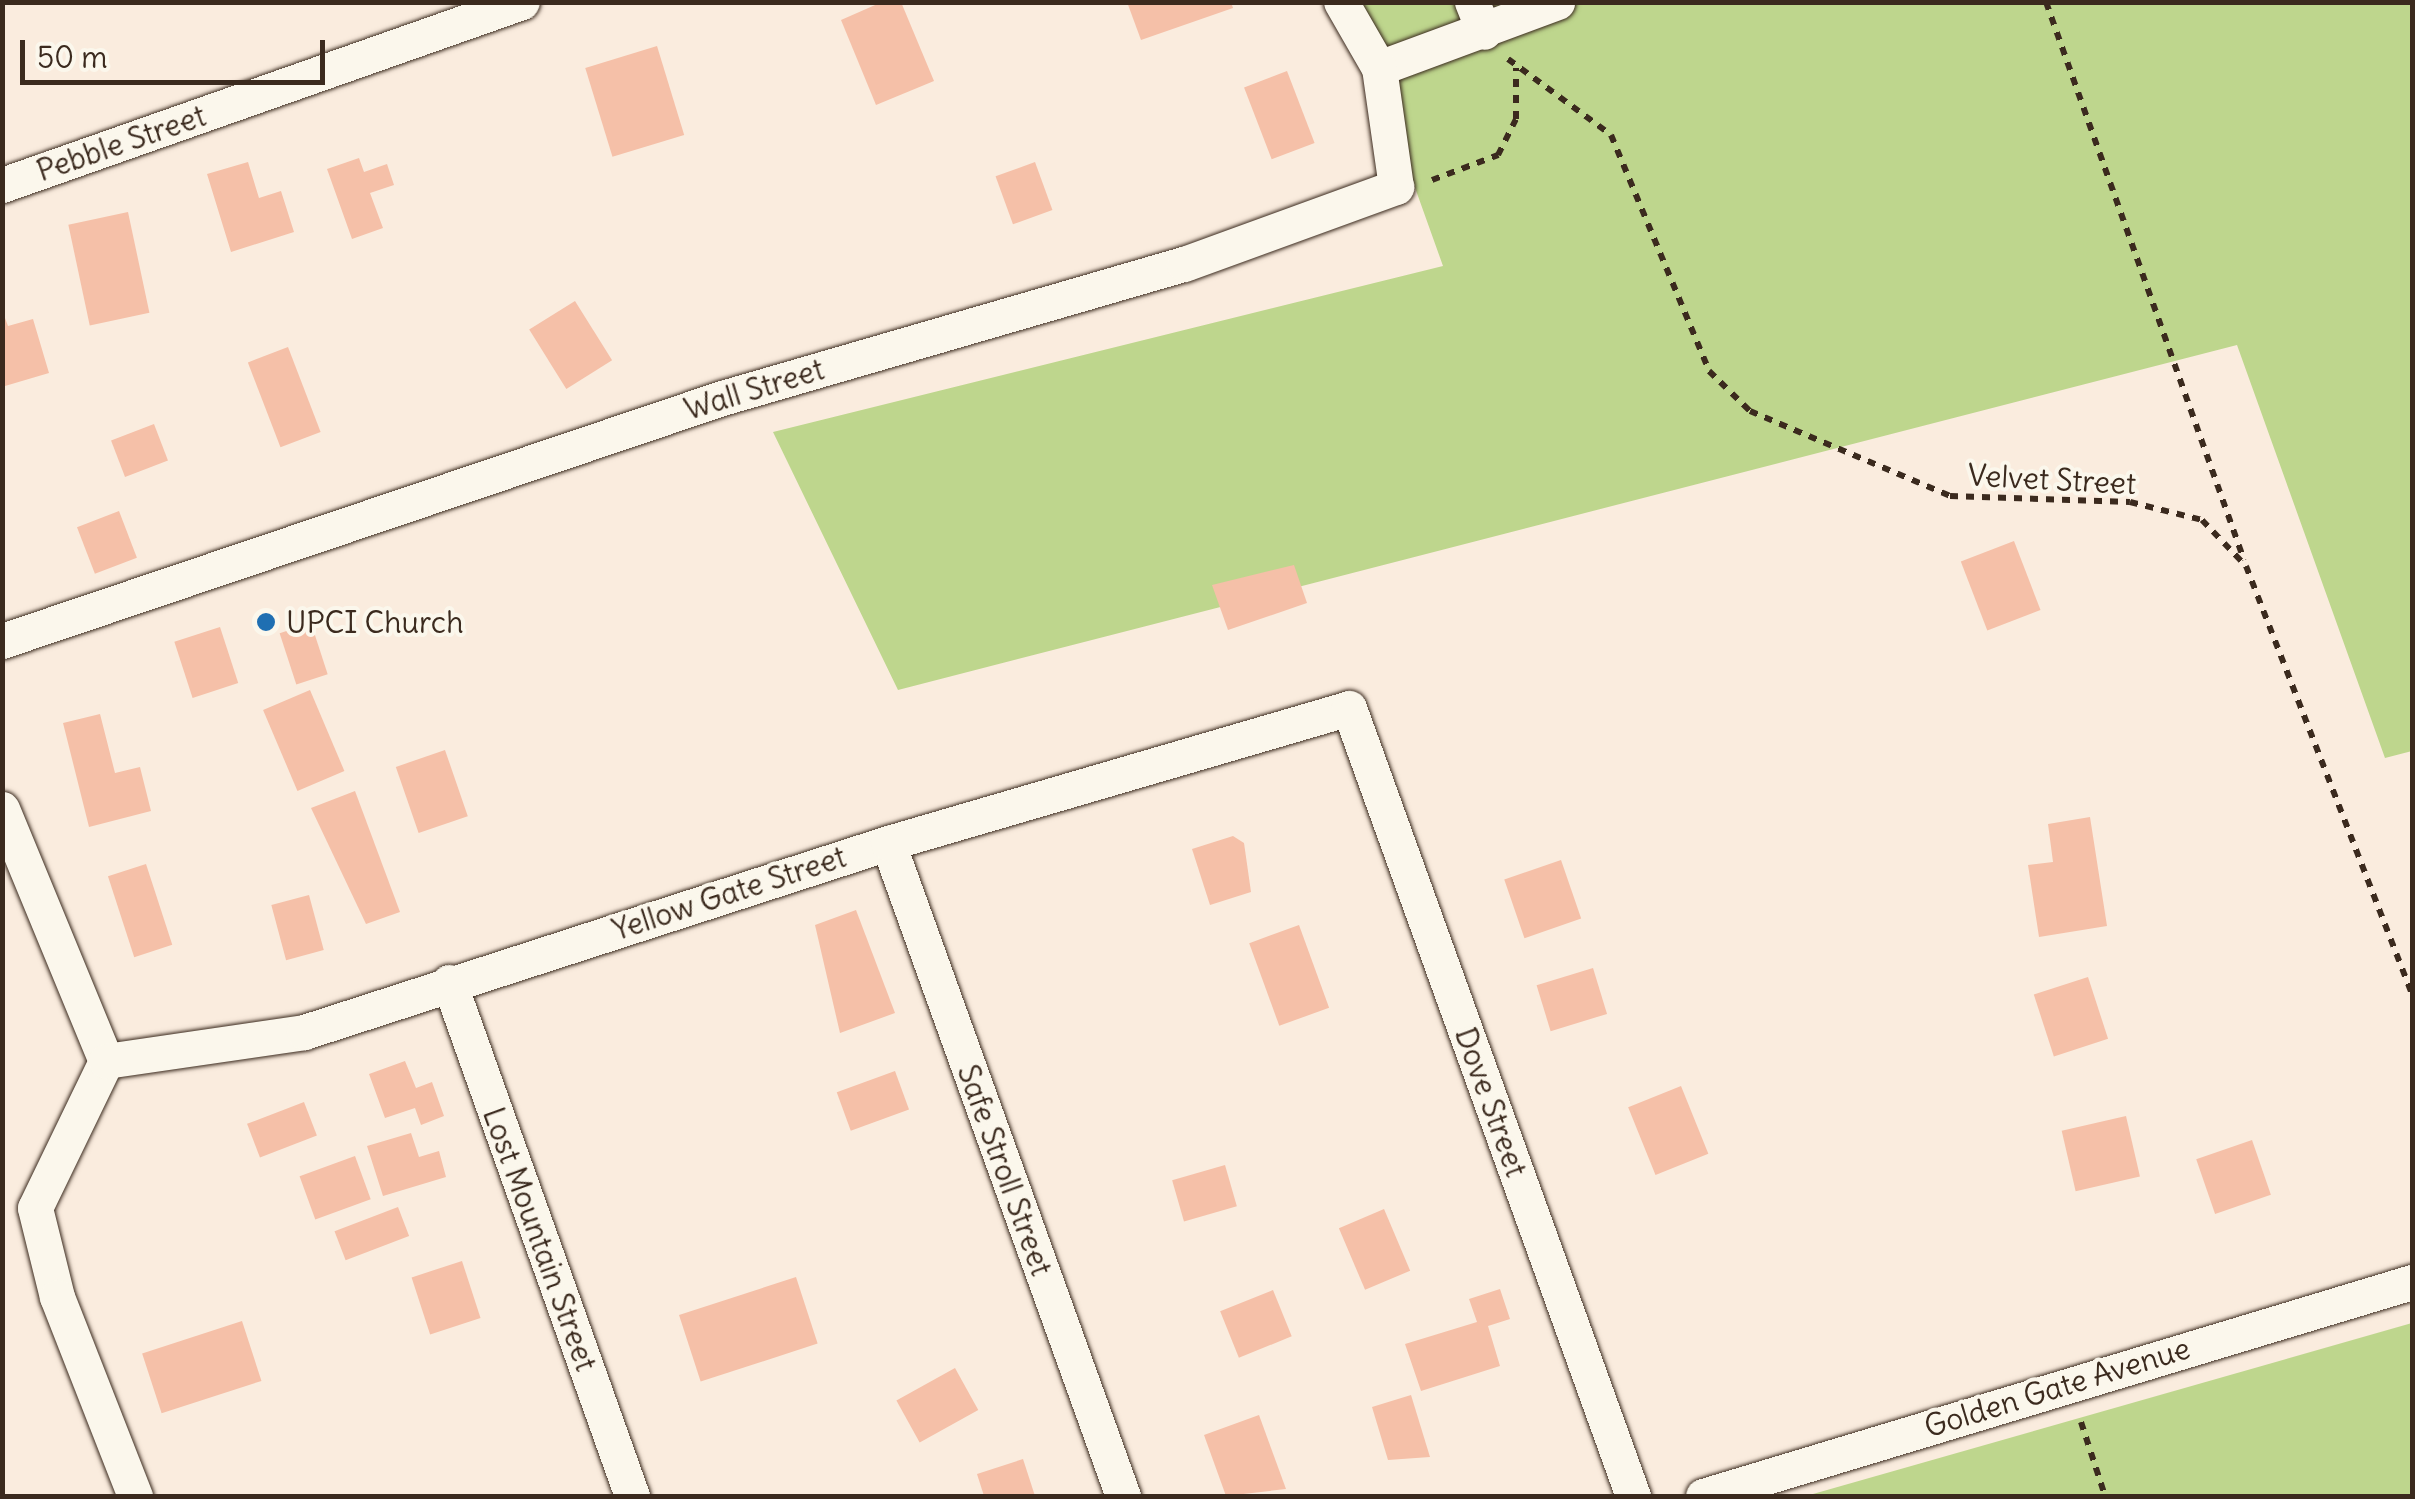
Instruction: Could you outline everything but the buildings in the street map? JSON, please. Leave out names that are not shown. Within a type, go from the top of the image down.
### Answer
[{"type":"street","name":"Pebble Street","points":[[2,185],[522,2]]},
{"type":"street","points":[[1341,2],[1379,68],[1396,187]]},
{"type":"street","points":[[1379,68],[1478,17],[1557,2]]},
{"type":"street","name":"Wall Street","points":[[2,642],[722,398],[1184,264],[1396,187]]},
{"type":"street","name":"Yellow Gate Street","points":[[106,1061],[304,1032],[448,982],[888,843],[1349,708]]},
{"type":"street","name":"Dove Street","points":[[1349,708],[1633,1496]]},
{"type":"street","points":[[2,810],[106,1061],[35,1208],[56,1297],[135,1496]]},
{"type":"street","name":"Safe Stroll Street","points":[[888,843],[1122,1496]]},
{"type":"street","name":"Lost Mountain Street","points":[[448,982],[632,1496]]},
{"type":"street","name":"Golden Gate Avenue","points":[[1704,1496],[2069,1382],[2412,1282]]},
{"type":"path","points":[[2046,2],[2246,566]]},
{"type":"path","name":"Velvet Street","points":[[1478,17],[1516,68],[1611,135],[1709,371],[1750,411],[1950,496],[2130,502],[2202,520],[2246,566],[2412,995]]},
{"type":"path","points":[[1396,187],[1498,155],[1516,119],[1516,68]]},
{"type":"path","points":[[2069,1382],[2105,1496]]},
{"type":"green space","points":[[1349,3],[2412,3],[2412,751],[2385,758],[2237,345],[898,690],[773,432],[1443,266]]},
{"type":"green space","points":[[2412,1323],[2412,1496],[1806,1496]]},
{"type":"place","name":"UPCI Church","points":[[266,622]]}]
